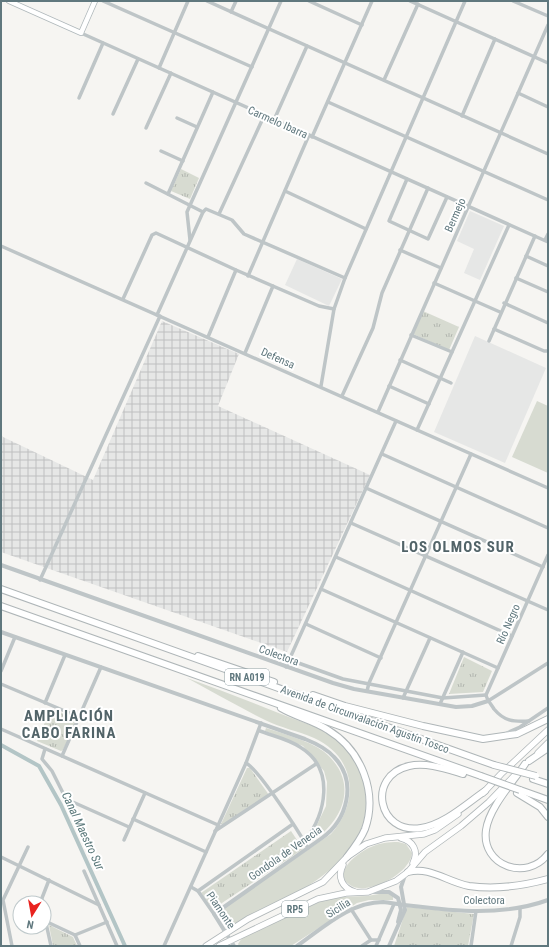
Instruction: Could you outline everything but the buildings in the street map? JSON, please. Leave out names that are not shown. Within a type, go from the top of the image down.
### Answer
[{"type":"highway","name":"Avenida de Circunvalación Agustín Tosco","points":[[1,590],[494,765],[534,777],[548,784]]},
{"type":"highway","name":"Avenida de Circunvalación Agustín Tosco","points":[[1,606],[263,699],[479,778],[501,783],[519,792],[548,800]]},
{"type":"highway","points":[[173,651],[206,658],[345,706],[452,734],[488,739],[517,734],[548,719]]},
{"type":"highway","points":[[263,699],[329,730],[345,744],[358,761],[367,784],[369,810],[362,836],[347,858]]},
{"type":"highway","points":[[548,748],[527,762],[493,811],[487,826],[486,842],[489,852],[496,860],[505,866],[516,869],[524,869],[536,865],[548,854]]},
{"type":"highway","points":[[479,778],[437,767],[410,766],[396,771],[386,782],[382,793],[383,805],[387,814],[399,824],[410,828],[422,828],[452,814],[485,791]]},
{"type":"highway","points":[[534,777],[548,780]]},
{"type":"highway","points":[[519,792],[540,807],[548,817]]},
{"type":"highway","points":[[408,872],[424,870],[458,883],[487,888],[517,886],[548,879]]},
{"type":"main road","name":"Carmelo Ibarra","points":[[9,1],[81,33]]},
{"type":"main road","points":[[81,33],[95,1]]},
{"type":"main road","points":[[548,730],[485,791],[454,817],[429,832],[414,836],[391,837],[371,842],[347,858],[340,873],[341,881],[350,890],[366,892],[388,886],[408,872],[426,852],[484,806],[548,743]]},
{"type":"main road","points":[[501,774],[548,734]]},
{"type":"main road","points":[[391,837],[406,840],[413,845],[416,857],[408,872]]},
{"type":"main road","name":"RP5","points":[[206,946],[266,910],[317,885],[329,877],[347,858]]},
{"type":"main road","name":"RP5","points":[[219,946],[233,944],[318,899],[346,893],[366,892]]},
{"type":"street","points":[[103,1],[252,67]]},
{"type":"street","points":[[159,68],[188,1]]},
{"type":"street","points":[[207,1],[548,154]]},
{"type":"street","points":[[231,12],[236,1]]},
{"type":"street","points":[[190,241],[187,212],[190,204],[281,1]]},
{"type":"street","points":[[309,1],[362,25]]},
{"type":"street","points":[[248,276],[284,191],[328,102],[372,1]]},
{"type":"street","points":[[410,1],[548,62]]},
{"type":"street","points":[[321,386],[334,309],[345,278],[465,1]]},
{"type":"street","points":[[513,1],[548,16]]},
{"type":"street","points":[[384,80],[418,4]]},
{"type":"street","name":"Bermejo","points":[[378,412],[548,24]]},
{"type":"street","name":"Carmelo Ibarra","points":[[81,33],[546,241]]},
{"type":"street","points":[[462,116],[495,39]]},
{"type":"street","points":[[79,98],[104,43]]},
{"type":"street","points":[[274,120],[307,46]]},
{"type":"street","points":[[113,114],[138,59]]},
{"type":"street","points":[[146,128],[171,73]]},
{"type":"street","points":[[168,194],[213,92]]},
{"type":"street","points":[[518,94],[548,107]]},
{"type":"street","points":[[328,102],[548,200]]},
{"type":"street","points":[[220,214],[264,116]]},
{"type":"street","points":[[177,118],[197,127]]},
{"type":"street","points":[[161,151],[183,161]]},
{"type":"street","points":[[407,179],[389,221],[428,239],[447,197]]},
{"type":"street","points":[[146,183],[190,204],[202,212]]},
{"type":"street","points":[[342,396],[373,328],[382,292],[428,188]]},
{"type":"street","points":[[284,191],[366,229]]},
{"type":"street","points":[[40,580],[158,315],[202,212],[206,209],[220,214],[235,222],[242,233],[345,278]]},
{"type":"street","points":[[417,430],[509,225]]},
{"type":"street","points":[[123,300],[153,233],[319,306],[334,309]]},
{"type":"street","points":[[546,241],[548,234]]},
{"type":"street","points":[[489,341],[500,312],[535,236]]},
{"type":"street","name":"Defensa","points":[[1,246],[321,386],[548,488]]},
{"type":"street","points":[[400,250],[441,268]]},
{"type":"street","points":[[526,256],[548,266]]},
{"type":"street","points":[[208,337],[236,270]]},
{"type":"street","points":[[516,278],[548,292]]},
{"type":"street","points":[[434,283],[500,312]]},
{"type":"street","points":[[245,353],[273,286]]},
{"type":"street","points":[[504,303],[548,323]]},
{"type":"street","points":[[494,329],[544,351],[548,351]]},
{"type":"street","points":[[411,335],[452,352]]},
{"type":"street","points":[[400,360],[451,383]]},
{"type":"street","points":[[389,386],[429,404]]},
{"type":"street","points":[[286,667],[396,421]]},
{"type":"street","points":[[382,454],[548,528]]},
{"type":"street","points":[[367,691],[369,683],[471,454]]},
{"type":"street","points":[[366,488],[543,567]]},
{"type":"street","points":[[351,523],[548,610]]},
{"type":"street","name":"Río Negro","points":[[486,694],[548,555]]},
{"type":"street","points":[[336,557],[512,636]]},
{"type":"street","name":"Colectora","points":[[1,565],[333,683],[367,691],[440,704],[467,707],[488,701]]},
{"type":"street","points":[[321,589],[498,668]]},
{"type":"street","points":[[306,624],[381,658]]},
{"type":"street","points":[[1,632],[261,723],[260,731],[164,946]]},
{"type":"street","points":[[1,671],[15,637]]},
{"type":"street","points":[[403,698],[430,638]]},
{"type":"street","points":[[440,704],[463,652]]},
{"type":"street","points":[[45,703],[65,655]]},
{"type":"street","points":[[290,660],[334,676],[443,698],[486,694],[488,701],[503,718],[512,721],[529,721]]},
{"type":"street","points":[[488,701],[548,662]]},
{"type":"street","points":[[62,756],[101,667]]},
{"type":"street","points":[[1,684],[79,717]]},
{"type":"street","points":[[488,739],[511,732],[548,708]]},
{"type":"street","name":"Gondola de Venecia","points":[[214,914],[331,831],[343,814],[347,792],[343,772],[336,758],[318,745],[261,723]]},
{"type":"street","points":[[1,729],[218,825]]},
{"type":"street","points":[[260,731],[300,747],[316,764],[323,780],[325,797],[315,824],[304,842]]},
{"type":"street","points":[[45,749],[42,759],[52,772],[66,799],[129,827]]},
{"type":"street","points":[[246,763],[252,767],[272,794],[308,848]]},
{"type":"street","points":[[215,832],[316,764]]},
{"type":"street","points":[[124,840],[145,793]]},
{"type":"street","points":[[133,819],[206,852]]},
{"type":"street","points":[[198,891],[293,824]]},
{"type":"street","points":[[12,946],[2,900],[28,847]]},
{"type":"street","points":[[1,858],[99,904]]},
{"type":"street","points":[[84,871],[117,946]]},
{"type":"street","points":[[389,946],[404,916],[401,887],[408,872]]},
{"type":"street","points":[[43,895],[49,880]]},
{"type":"street","name":"Piamonte","points":[[191,887],[198,891],[233,944]]},
{"type":"street","points":[[366,892],[389,892],[398,898],[403,905]]},
{"type":"street","name":"Colectora","points":[[394,904],[476,911],[520,908],[548,900]]},
{"type":"street","name":"Sicilia","points":[[297,946],[351,909],[369,903],[394,904]]},
{"type":"street","points":[[376,946],[394,904]]},
{"type":"street","points":[[511,946],[520,917],[520,908]]},
{"type":"street","points":[[351,909],[371,940]]},
{"type":"street","points":[[471,946],[476,911]]},
{"type":"street","points":[[1,922],[6,920]]},
{"type":"street","points":[[75,935],[106,922]]},
{"type":"street","points":[[52,923],[75,935],[80,946]]},
{"type":"street","points":[[48,935],[51,946]]},
{"type":"street","points":[[362,946],[371,940],[379,940]]},
{"type":"shaded area","points":[[470,211],[504,226],[480,280],[464,273],[474,249],[457,241]]},
{"type":"shaded area","points":[[297,259],[342,279],[329,306],[285,285]]},
{"type":"shaded area","points":[[162,321],[239,354],[218,406],[370,475],[287,652],[1,552],[1,436],[93,480]]},
{"type":"shaded area","points":[[475,336],[546,368],[505,463],[434,432]]},
{"type":"green space","points":[[181,169],[199,178],[190,199],[171,191]]},
{"type":"green space","points":[[423,311],[459,327],[449,350],[413,334]]},
{"type":"green space","points":[[537,401],[548,406],[548,473],[512,457]]},
{"type":"green space","points":[[464,657],[492,671],[483,692],[449,694]]},
{"type":"green space","points":[[187,678],[315,726],[329,733],[339,741],[354,760],[361,775],[365,790],[365,816],[357,839],[342,858],[324,875],[302,890],[234,925],[226,924],[220,918],[224,907],[331,834],[340,821],[346,808],[349,795],[349,781],[345,768],[328,746],[302,733],[265,720]]},
{"type":"green space","points":[[51,708],[73,718],[76,722],[63,750],[61,751],[37,741]]},
{"type":"green space","points":[[266,728],[317,747],[334,762],[341,775],[344,787],[343,800],[339,812],[332,824],[309,843],[307,841],[312,835],[326,806],[327,782],[324,771],[303,746],[265,731]]},
{"type":"green space","points":[[247,768],[250,768],[269,795],[224,825],[221,824]]},
{"type":"green space","points":[[291,831],[303,849],[213,909],[201,893]]},
{"type":"green space","points":[[398,842],[406,844],[412,853],[410,861],[396,875],[387,881],[367,888],[358,888],[350,885],[345,880],[345,869],[360,853],[377,845]]},
{"type":"green space","points":[[385,893],[393,895],[393,900],[369,900],[357,903],[291,946],[239,946],[238,944],[242,939],[251,933],[324,900],[338,897],[367,896]]},
{"type":"green space","points":[[407,907],[474,914],[468,946],[394,946]]},
{"type":"green space","points":[[52,926],[73,937],[77,946],[53,946],[51,935]]},
{"type":"waterway","name":"Canal Maestro Sur","points":[[1,745],[39,766],[61,805],[125,946]]},
{"type":"district","name":"LOS OLMOS SUR","points":[[458,547]]},
{"type":"district","name":"AMPLIACIÓN CABO FARINA","points":[[69,724]]}]
